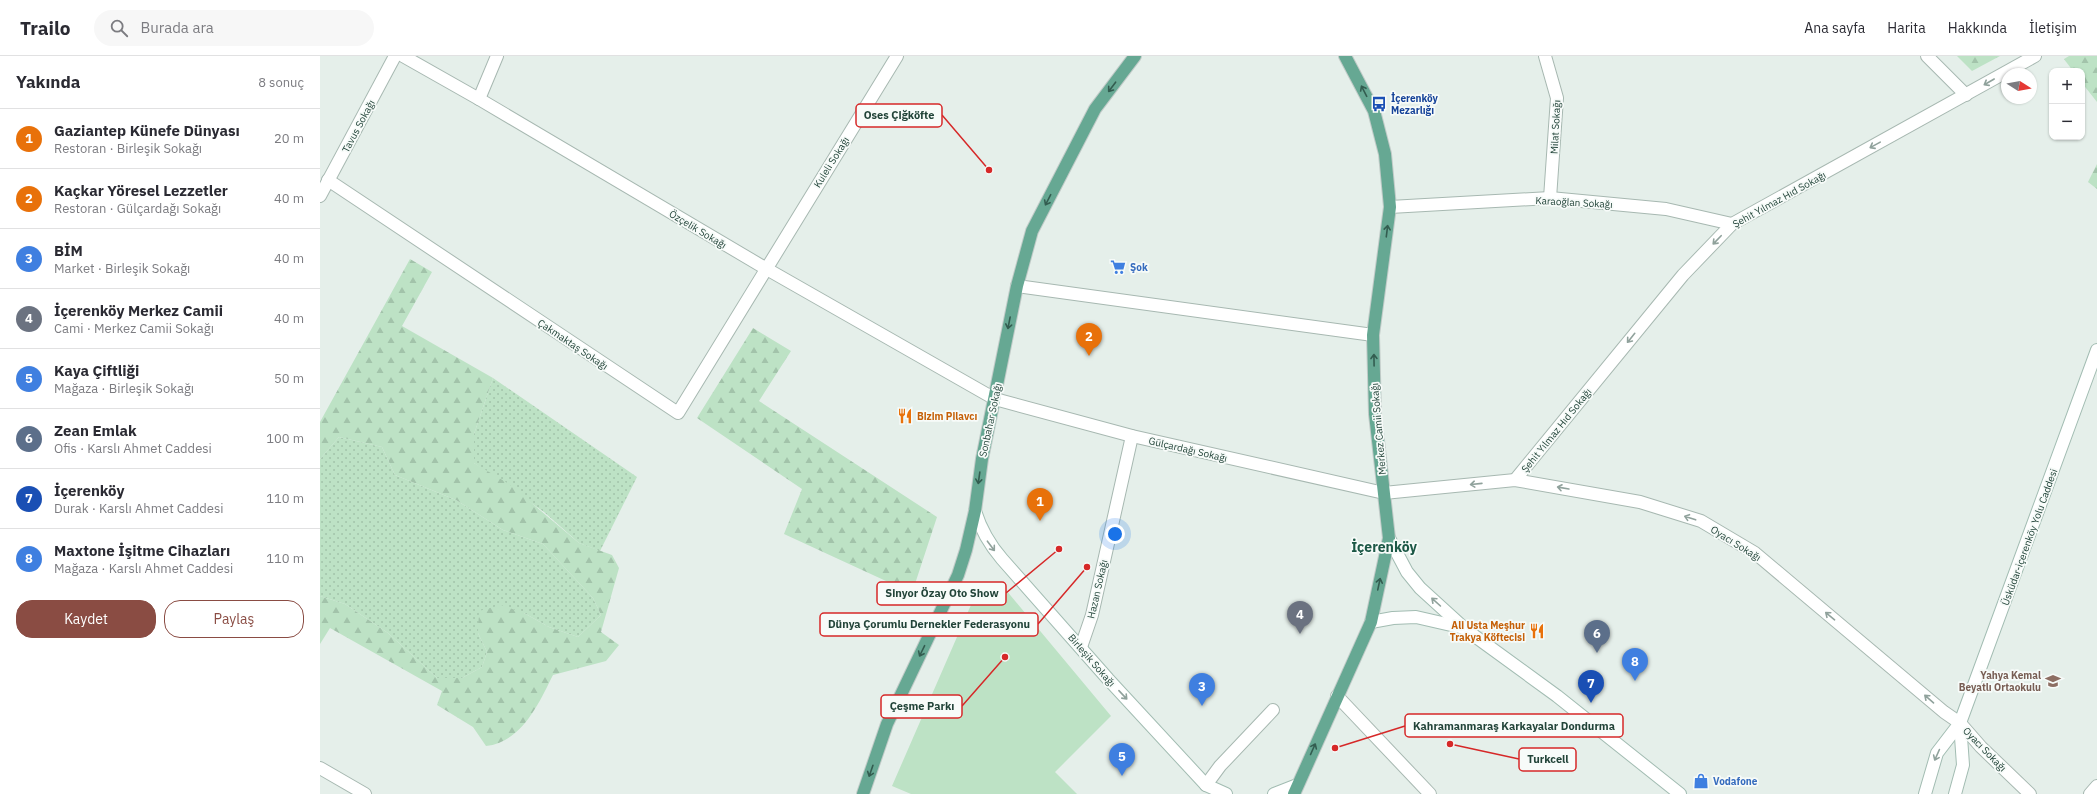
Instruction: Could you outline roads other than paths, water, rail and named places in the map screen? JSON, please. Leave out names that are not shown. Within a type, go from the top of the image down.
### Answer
[{"type":"main road","name":"Sonbahar Sokağı","points":[[863,794],[887,724],[958,575],[966,550],[982,459],[1016,286],[1032,231],[1095,109],[1135,56]]},
{"type":"main road","name":"Merkez Camii Sokağı","points":[[1296,790],[1371,622],[1389,538],[1375,414],[1373,335],[1390,207],[1385,154],[1374,111],[1345,56]]},
{"type":"street","name":"Tavus Sokağı","points":[[320,196],[395,56]]},
{"type":"street","name":"Özçelik Sokağı","points":[[403,56],[479,99],[765,268],[995,399]]},
{"type":"street","points":[[479,99],[497,56]]},
{"type":"street","name":"Kuleli Sokağı","points":[[765,268],[896,56]]},
{"type":"street","name":"Milat Sokağı","points":[[1545,56],[1557,98],[1550,198]]},
{"type":"street","points":[[1927,56],[1966,96]]},
{"type":"street","name":"Şehit Yılmaz Hıd Sokağı","points":[[1515,480],[1683,275],[1732,224],[1966,96],[2035,56]]},
{"type":"street","name":"Çakmaktaş Sokağı","points":[[328,180],[678,413],[765,268]]},
{"type":"street","name":"Karaoğlan Sokağı","points":[[1390,207],[1550,198],[1666,209],[1732,224]]},
{"type":"street","points":[[1016,286],[1373,335]]},
{"type":"street","name":"Üsküdar-içerenköy Yolu Caddesi","points":[[1960,723],[2097,350]]},
{"type":"street","name":"Gülçardağı Sokağı","points":[[995,399],[1132,436],[1384,493]]},
{"type":"street","name":"Hazan Sokağı","points":[[1081,647],[1092,615],[1132,436]]},
{"type":"street","name":"Oyacı Sokağı","points":[[1384,493],[1515,480],[1640,502],[1701,521],[1755,553],[1944,712],[1960,723],[1981,747],[2030,794]]},
{"type":"street","name":"Birleşik Sokağı","points":[[974,511],[981,530],[989,544],[1206,785],[1226,794]]},
{"type":"street","points":[[1389,538],[1407,572],[1420,588],[1465,628],[1557,696],[1680,794]]},
{"type":"street","points":[[1371,622],[1393,618],[1416,617],[1465,628]]},
{"type":"street","points":[[1337,696],[1430,794]]},
{"type":"street","points":[[1206,785],[1220,766],[1273,710]]},
{"type":"street","points":[[1925,794],[1937,752],[1960,723]]},
{"type":"street","points":[[1955,794],[1963,765],[1960,723]]},
{"type":"street","points":[[320,768],[365,794]]},
{"type":"street","points":[[2090,794],[2097,786]]},
{"type":"street","points":[[1274,794],[1296,790]]},
{"type":"place","name":"İçerenköy Mezarlığı","points":[[1379,104]]},
{"type":"place","name":"Oses Çiğköfte","points":[[989,170]]},
{"type":"place","name":"Şok","points":[[1118,267]]},
{"type":"place","name":"Kaçkar Yöresel Lezzetler","points":[[1089,356]]},
{"type":"place","name":"Bizim Pilavcı","points":[[905,416]]},
{"type":"place","name":"Gaziantep Künefe Dünyası","points":[[1040,521]]},
{"type":"place","name":"Sinyor Özay Oto Show","points":[[1059,549]]},
{"type":"place","name":"Dünya Çorumlu Dernekler Federasyonu","points":[[1087,567]]},
{"type":"place","name":"Ali Usta Meşhur Trakya Köftecisi","points":[[1537,631]]},
{"type":"place","name":"İçerenköy Merkez Camii","points":[[1300,634]]},
{"type":"place","name":"Zean Emlak","points":[[1597,653]]},
{"type":"place","name":"Çeşme Parkı","points":[[1005,657]]},
{"type":"place","name":"Maxtone İşitme Cihazları","points":[[1635,681]]},
{"type":"place","name":"Yahya Kemal Beyatlı Ortaokulu","points":[[2053,681]]},
{"type":"place","name":"İçerenköy","points":[[1591,703]]},
{"type":"place","name":"BİM","points":[[1202,706]]},
{"type":"place","name":"Turkcell","points":[[1450,744]]},
{"type":"place","name":"Kahramanmaraş Karkayalar Dondurma","points":[[1335,748]]},
{"type":"place","name":"Kaya Çiftliği","points":[[1122,776]]},
{"type":"place","name":"Vodafone","points":[[1701,781]]},
{"type":"district","name":"İçerenköy","points":[[1384,547]]}]
